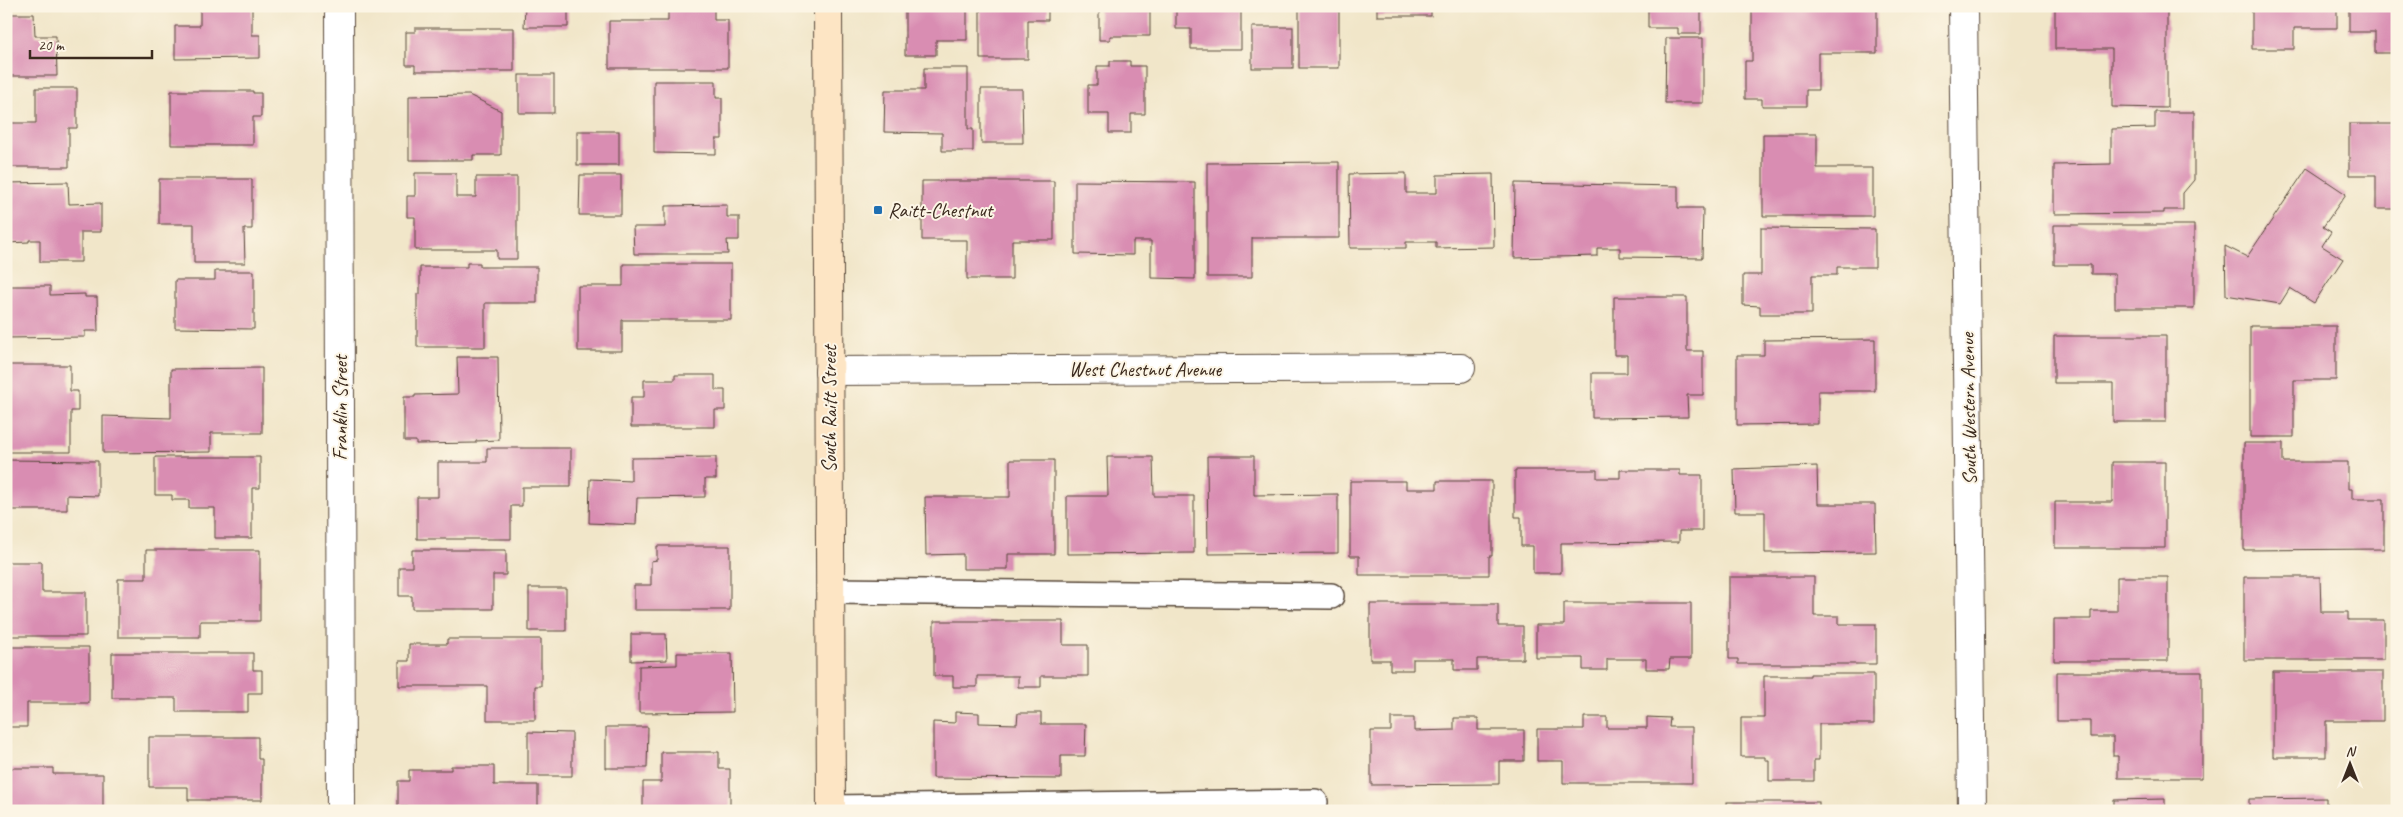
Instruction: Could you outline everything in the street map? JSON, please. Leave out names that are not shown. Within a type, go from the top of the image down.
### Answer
[{"type":"street","name":"Franklin Street","points":[[339,6],[341,811]]},
{"type":"street","name":"South Raitt Street","points":[[828,6],[831,809]]},
{"type":"street","name":"South Western Avenue","points":[[1963,6],[1972,811]]},
{"type":"street","name":"West Chestnut Avenue","points":[[829,371],[1460,368]]},
{"type":"lane","points":[[830,591],[1331,596]]},
{"type":"lane","points":[[831,809],[1315,802]]},
{"type":"building","points":[[200,6],[252,6],[252,35],[260,35],[260,58],[175,59],[175,26],[200,26]]},
{"type":"building","points":[[525,6],[568,6],[568,27],[524,27]]},
{"type":"building","points":[[668,6],[714,6],[714,20],[728,20],[728,68],[609,68],[609,21],[668,21]]},
{"type":"building","points":[[905,6],[967,6],[967,40],[936,40],[936,55],[905,55]]},
{"type":"building","points":[[980,6],[1048,6],[1048,20],[1028,20],[1028,59],[980,59]]},
{"type":"building","points":[[1099,6],[1150,6],[1150,36],[1110,36],[1110,40],[1099,40]]},
{"type":"building","points":[[1176,6],[1241,6],[1241,49],[1191,49],[1191,29],[1176,29]]},
{"type":"building","points":[[1299,6],[1339,6],[1339,68],[1299,68]]},
{"type":"building","points":[[1377,6],[1431,6],[1431,16],[1377,16]]},
{"type":"building","points":[[1648,6],[1701,6],[1701,34],[1678,34],[1678,28],[1648,28]]},
{"type":"building","points":[[1752,6],[1877,6],[1877,53],[1818,53],[1818,90],[1806,90],[1806,106],[1762,106],[1762,99],[1745,99],[1745,61],[1752,61]]},
{"type":"building","points":[[2055,6],[2167,6],[2167,108],[2112,107],[2112,49],[2055,49]]},
{"type":"building","points":[[2252,6],[2337,6],[2337,28],[2294,28],[2294,49],[2252,49]]},
{"type":"building","points":[[2349,6],[2397,6],[2397,53],[2375,53],[2375,32],[2349,32]]},
{"type":"building","points":[[6,14],[34,14],[35,36],[56,36],[57,76],[6,76]]},
{"type":"building","points":[[1252,27],[1293,27],[1293,68],[1252,68]]},
{"type":"building","points":[[415,28],[514,28],[514,71],[415,71],[415,65],[406,65],[406,32],[415,32]]},
{"type":"building","points":[[1666,38],[1703,38],[1703,103],[1665,103]]},
{"type":"building","points":[[1110,61],[1130,61],[1130,66],[1145,66],[1145,114],[1131,114],[1131,133],[1109,133],[1109,114],[1088,114],[1088,85],[1097,85],[1097,66],[1110,66]]},
{"type":"building","points":[[924,68],[968,68],[968,129],[973,129],[973,151],[942,151],[942,133],[884,132],[885,90],[924,90]]},
{"type":"building","points":[[519,75],[554,75],[554,113],[519,113]]},
{"type":"building","points":[[654,81],[716,81],[716,98],[722,98],[722,139],[716,139],[716,154],[654,153]]},
{"type":"building","points":[[36,88],[77,88],[77,128],[69,128],[69,167],[6,167],[6,123],[36,123]]},
{"type":"building","points":[[981,89],[1022,89],[1023,143],[981,143]]},
{"type":"building","points":[[171,91],[253,91],[253,93],[261,93],[261,117],[253,117],[253,145],[171,145]]},
{"type":"building","points":[[469,95],[501,111],[501,155],[473,155],[473,160],[409,160],[409,96]]},
{"type":"building","points":[[2155,112],[2194,112],[2194,180],[2183,193],[2183,210],[2164,210],[2164,213],[2054,214],[2054,165],[2111,164],[2111,129],[2155,128]]},
{"type":"building","points":[[2349,124],[2397,124],[2397,209],[2376,209],[2376,175],[2349,175]]},
{"type":"building","points":[[577,131],[619,131],[619,165],[577,165]]},
{"type":"building","points":[[1763,134],[1817,134],[1817,168],[1873,168],[1873,216],[1763,216]]},
{"type":"building","points":[[1339,162],[1339,238],[1252,238],[1252,277],[1207,277],[1207,163]]},
{"type":"building","points":[[2307,168],[2346,194],[2323,227],[2331,232],[2322,246],[2343,259],[2314,303],[2290,288],[2280,304],[2226,295],[2225,246],[2247,257]]},
{"type":"building","points":[[415,173],[456,173],[456,197],[476,197],[476,177],[517,177],[517,259],[497,259],[497,250],[415,250],[415,217],[407,217],[407,196],[415,196]]},
{"type":"building","points":[[1406,173],[1406,193],[1437,193],[1437,175],[1493,174],[1494,247],[1436,248],[1436,242],[1406,242],[1406,248],[1350,248],[1349,174]]},
{"type":"building","points":[[580,175],[621,175],[621,215],[579,215]]},
{"type":"building","points":[[159,179],[252,179],[252,229],[244,229],[245,263],[194,263],[194,224],[159,224]]},
{"type":"building","points":[[922,181],[1054,181],[1054,240],[1012,240],[1012,279],[967,279],[967,240],[922,240]]},
{"type":"building","points":[[1075,181],[1195,182],[1195,279],[1151,278],[1151,241],[1133,241],[1133,255],[1075,254]]},
{"type":"building","points":[[68,182],[69,204],[101,203],[101,232],[81,232],[81,262],[40,262],[40,240],[6,243],[6,183]]},
{"type":"building","points":[[1515,183],[1678,186],[1678,208],[1703,208],[1702,258],[1620,257],[1620,248],[1597,248],[1597,256],[1514,258]]},
{"type":"building","points":[[727,205],[727,217],[739,217],[739,240],[727,240],[728,254],[634,254],[633,227],[665,227],[665,206]]},
{"type":"building","points":[[2054,225],[2194,225],[2194,308],[2115,308],[2115,274],[2091,274],[2091,265],[2054,265]]},
{"type":"building","points":[[1761,228],[1875,229],[1875,267],[1837,267],[1837,275],[1812,275],[1812,314],[1760,314],[1760,306],[1743,305],[1743,275],[1761,275]]},
{"type":"building","points":[[467,263],[480,263],[480,267],[537,267],[537,303],[485,303],[485,347],[417,347],[417,294],[420,294],[420,267],[467,267]]},
{"type":"building","points":[[623,264],[731,264],[731,320],[622,320],[622,351],[578,351],[578,286],[623,286]]},
{"type":"building","points":[[215,271],[254,271],[254,329],[175,328],[175,280],[215,280]]},
{"type":"building","points":[[6,286],[50,286],[50,295],[85,294],[85,297],[97,297],[98,331],[85,331],[85,337],[6,338]]},
{"type":"building","points":[[1614,297],[1687,297],[1687,351],[1703,351],[1703,395],[1687,395],[1688,417],[1592,418],[1592,373],[1627,373],[1627,355],[1614,355]]},
{"type":"building","points":[[2250,326],[2336,326],[2336,380],[2294,380],[2294,437],[2250,437]]},
{"type":"building","points":[[2054,336],[2166,336],[2166,422],[2113,422],[2113,383],[2054,383]]},
{"type":"building","points":[[1875,339],[1875,391],[1818,391],[1818,424],[1737,425],[1737,355],[1764,355],[1764,340]]},
{"type":"building","points":[[457,357],[498,357],[499,440],[476,441],[476,443],[416,444],[416,441],[404,441],[404,397],[458,394]]},
{"type":"building","points":[[6,365],[70,365],[70,391],[78,391],[78,411],[71,411],[71,452],[6,452]]},
{"type":"building","points":[[262,368],[262,433],[211,433],[211,452],[103,453],[103,416],[171,418],[171,369]]},
{"type":"building","points":[[675,375],[715,375],[715,390],[725,390],[725,410],[715,410],[715,427],[631,427],[631,397],[644,397],[644,380],[675,380]]},
{"type":"building","points":[[2244,443],[2283,443],[2283,462],[2348,462],[2348,489],[2352,489],[2352,499],[2384,499],[2384,549],[2244,550]]},
{"type":"building","points":[[487,448],[571,448],[571,487],[522,487],[522,506],[511,506],[511,539],[417,539],[417,497],[438,497],[438,462],[487,462]]},
{"type":"building","points":[[1207,456],[1254,456],[1254,495],[1338,494],[1338,553],[1208,554]]},
{"type":"building","points":[[155,457],[260,457],[260,488],[252,488],[252,538],[215,538],[215,508],[189,508],[189,500],[172,500],[172,495],[155,495]]},
{"type":"building","points":[[716,457],[716,479],[705,479],[705,497],[637,498],[636,525],[589,523],[590,479],[631,481],[631,458]]},
{"type":"building","points":[[1107,457],[1153,457],[1154,496],[1194,496],[1194,553],[1067,554],[1067,496],[1108,496]]},
{"type":"building","points":[[6,460],[98,461],[98,496],[67,495],[67,510],[6,510]]},
{"type":"building","points":[[1010,460],[1054,460],[1054,554],[1008,554],[1008,569],[963,569],[963,554],[926,555],[925,497],[1010,497]]},
{"type":"building","points":[[2112,462],[2165,462],[2165,548],[2055,548],[2055,502],[2112,502]]},
{"type":"building","points":[[1817,466],[1818,504],[1875,504],[1876,552],[1765,553],[1765,512],[1735,512],[1734,469]]},
{"type":"building","points":[[1515,470],[1597,470],[1597,478],[1620,478],[1620,470],[1680,470],[1680,475],[1702,475],[1702,531],[1679,531],[1679,542],[1561,543],[1561,573],[1533,573],[1533,546],[1521,546],[1521,517],[1515,517]]},
{"type":"building","points":[[1350,481],[1406,481],[1406,489],[1437,489],[1437,481],[1492,481],[1492,556],[1489,556],[1489,575],[1359,575],[1359,556],[1350,556]]},
{"type":"building","points":[[657,546],[730,546],[730,610],[634,610],[634,585],[651,585],[651,561],[657,560]]},
{"type":"building","points":[[146,550],[260,550],[260,621],[200,621],[200,637],[118,637],[118,579],[146,579]]},
{"type":"building","points":[[412,550],[506,550],[506,575],[493,575],[493,609],[412,609],[412,596],[399,596],[399,567],[412,567]]},
{"type":"building","points":[[6,562],[42,562],[42,592],[86,592],[86,636],[6,636]]},
{"type":"building","points":[[1729,577],[1814,577],[1814,616],[1839,616],[1839,624],[1876,624],[1876,664],[1738,664],[1738,659],[1729,659]]},
{"type":"building","points":[[2117,577],[2168,577],[2168,661],[2054,661],[2054,619],[2091,619],[2091,611],[2117,611]]},
{"type":"building","points":[[2244,577],[2320,577],[2321,612],[2348,612],[2348,620],[2384,620],[2384,660],[2244,660]]},
{"type":"building","points":[[529,588],[566,588],[566,631],[529,631]]},
{"type":"building","points":[[1564,603],[1691,603],[1691,659],[1670,659],[1669,669],[1646,669],[1646,659],[1607,659],[1607,670],[1583,670],[1583,658],[1536,658],[1536,625],[1564,625]]},
{"type":"building","points":[[1370,604],[1498,604],[1498,626],[1523,626],[1523,659],[1477,659],[1477,670],[1454,670],[1454,659],[1413,659],[1413,670],[1390,670],[1390,660],[1370,660]]},
{"type":"building","points":[[934,621],[1063,621],[1063,645],[1088,645],[1088,676],[1041,676],[1041,687],[1018,687],[1018,676],[977,676],[977,687],[953,687],[953,676],[934,676]]},
{"type":"building","points":[[631,634],[666,634],[667,660],[631,661]]},
{"type":"building","points":[[447,639],[541,639],[541,686],[535,686],[535,720],[487,720],[487,686],[399,686],[399,661],[409,661],[409,644],[447,644]]},
{"type":"building","points":[[6,647],[89,647],[89,703],[27,703],[27,727],[6,727]]},
{"type":"building","points":[[112,653],[253,653],[253,670],[262,670],[262,693],[248,693],[248,712],[176,712],[176,698],[112,698]]},
{"type":"building","points":[[677,653],[732,653],[733,712],[639,713],[639,666],[677,665]]},
{"type":"building","points":[[2057,672],[2202,672],[2202,778],[2118,778],[2118,756],[2113,756],[2113,737],[2090,737],[2090,721],[2057,721]]},
{"type":"building","points":[[2273,672],[2383,672],[2383,721],[2326,721],[2326,757],[2273,757]]},
{"type":"building","points":[[1810,674],[1874,674],[1874,724],[1819,724],[1819,760],[1814,760],[1814,781],[1769,781],[1769,760],[1765,760],[1765,757],[1741,757],[1741,718],[1764,718],[1764,676],[1810,676]]},
{"type":"building","points":[[955,712],[979,713],[979,723],[1017,724],[1018,713],[1041,713],[1041,724],[1086,724],[1085,756],[1061,756],[1061,779],[933,778],[933,722],[955,723]]},
{"type":"building","points":[[1584,717],[1607,717],[1607,728],[1647,728],[1647,717],[1670,718],[1669,727],[1692,727],[1692,783],[1563,783],[1563,761],[1537,761],[1537,729],[1584,729]]},
{"type":"building","points":[[1391,718],[1414,718],[1414,731],[1454,730],[1454,718],[1478,718],[1478,730],[1524,730],[1524,761],[1499,761],[1499,784],[1371,785],[1371,731],[1391,731]]},
{"type":"building","points":[[606,727],[648,727],[647,768],[606,768]]},
{"type":"building","points":[[528,732],[572,733],[572,776],[528,776]]},
{"type":"building","points":[[149,737],[258,737],[258,759],[262,759],[262,800],[188,800],[188,787],[149,787]]},
{"type":"building","points":[[661,752],[719,752],[719,769],[730,769],[730,809],[643,811],[643,782],[661,782]]},
{"type":"building","points":[[451,766],[494,766],[494,785],[538,785],[538,811],[409,811],[409,807],[398,807],[398,781],[409,781],[409,770],[451,770]]},
{"type":"building","points":[[6,768],[53,768],[53,774],[103,774],[103,808],[6,811]]},
{"type":"building","points":[[2326,798],[2326,811],[2249,811],[2249,799]]},
{"type":"building","points":[[2165,799],[2165,811],[2114,811],[2114,800]]},
{"type":"building","points":[[1727,802],[1819,802],[1819,811],[1727,811]]},
{"type":"place","name":"Raitt-Chestnut","points":[[878,210]]}]
